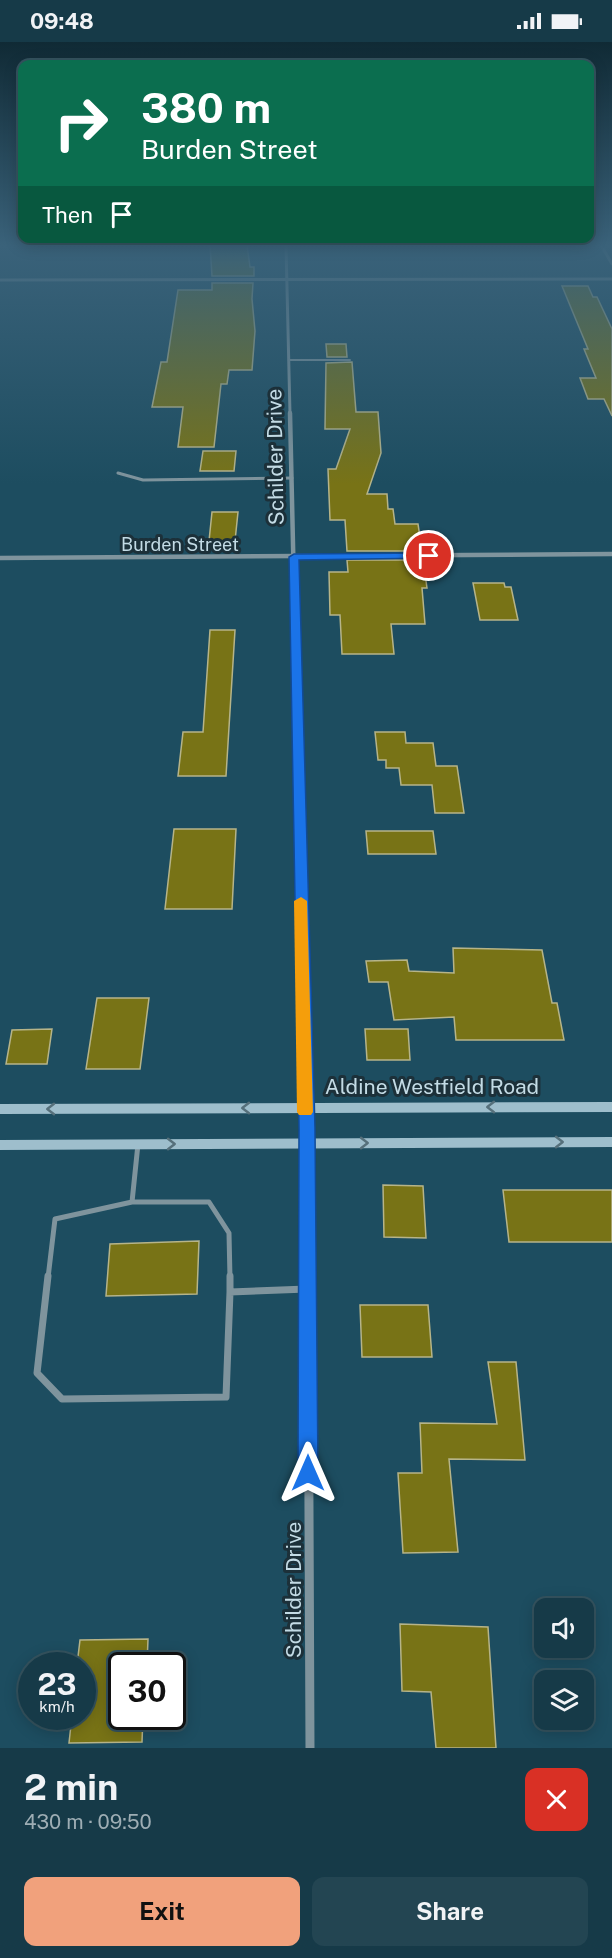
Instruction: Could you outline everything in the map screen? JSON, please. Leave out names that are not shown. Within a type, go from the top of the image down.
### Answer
[{"type":"main road","name":"Aldine Westfield Road","points":[[0,1109],[612,1107]]},
{"type":"main road","points":[[0,1145],[612,1142]]},
{"type":"street","name":"Schilder Drive","points":[[288,325],[306,1143],[310,1748]]},
{"type":"street","name":"Burden Street","points":[[0,558],[612,554]]},
{"type":"lane","points":[[289,360],[350,360]]},
{"type":"lane","points":[[118,473],[143,480],[292,478]]},
{"type":"lane","points":[[132,1202],[138,1144]]},
{"type":"lane","points":[[132,1202],[209,1202],[229,1233],[230,1292],[226,1397],[62,1399],[38,1373],[55,1219],[132,1202]]},
{"type":"lane","points":[[230,1292],[307,1289]]},
{"type":"building","points":[[173,325],[254,325],[252,370],[229,370],[227,384],[221,384],[214,447],[178,447],[183,407],[152,407],[161,362],[167,362]]},
{"type":"building","points":[[578,325],[610,325],[612,329],[612,416],[604,399],[588,399],[580,378],[596,378],[584,349],[588,349]]},
{"type":"building","points":[[326,344],[346,344],[347,357],[327,357]]},
{"type":"building","points":[[352,362],[356,412],[378,412],[381,453],[367,494],[387,494],[388,509],[393,509],[395,524],[418,524],[422,551],[347,551],[345,520],[330,520],[328,469],[336,469],[350,429],[325,429],[326,363]]},
{"type":"building","points":[[203,451],[236,451],[234,471],[200,471]]},
{"type":"building","points":[[212,512],[238,512],[235,541],[209,541]]},
{"type":"building","points":[[347,560],[423,560],[427,588],[422,588],[425,624],[391,624],[394,654],[342,654],[340,615],[330,615],[329,572],[348,572]]},
{"type":"building","points":[[473,583],[504,583],[505,587],[511,587],[518,620],[480,620]]},
{"type":"building","points":[[210,630],[235,630],[226,776],[178,776],[183,732],[203,732]]},
{"type":"building","points":[[375,732],[405,732],[406,743],[433,743],[436,766],[457,766],[464,813],[435,813],[432,785],[401,785],[399,768],[386,768],[386,760],[378,760]]},
{"type":"building","points":[[174,829],[236,829],[232,909],[165,909]]},
{"type":"building","points":[[366,831],[433,831],[436,854],[368,854]]},
{"type":"building","points":[[453,948],[542,950],[552,1003],[557,1003],[564,1040],[456,1040],[454,1017],[394,1020],[388,982],[369,982],[366,961],[407,960],[409,971],[454,973]]},
{"type":"building","points":[[97,998],[149,998],[140,1069],[86,1069]]},
{"type":"building","points":[[52,1029],[47,1064],[6,1064],[12,1030]]},
{"type":"building","points":[[365,1029],[408,1029],[410,1060],[367,1060]]},
{"type":"building","points":[[383,1185],[423,1186],[426,1238],[384,1237]]},
{"type":"building","points":[[503,1190],[612,1190],[612,1242],[509,1242]]},
{"type":"building","points":[[199,1241],[197,1294],[106,1296],[110,1244]]},
{"type":"building","points":[[360,1305],[428,1305],[432,1357],[362,1357]]},
{"type":"building","points":[[488,1362],[516,1362],[525,1460],[449,1459],[458,1552],[403,1553],[398,1473],[422,1473],[420,1423],[497,1424]]},
{"type":"building","points":[[400,1624],[488,1627],[496,1748],[436,1748],[431,1692],[402,1691]]},
{"type":"building","points":[[148,1639],[148,1652],[108,1652],[108,1730],[142,1730],[142,1742],[69,1743],[70,1730],[96,1730],[96,1652],[79,1652],[80,1640]]},
{"type":"slow traffic","points":[[301,901],[305,1112]]},
{"type":"route","points":[[308,1473],[307,1128],[294,557],[429,556]]}]
